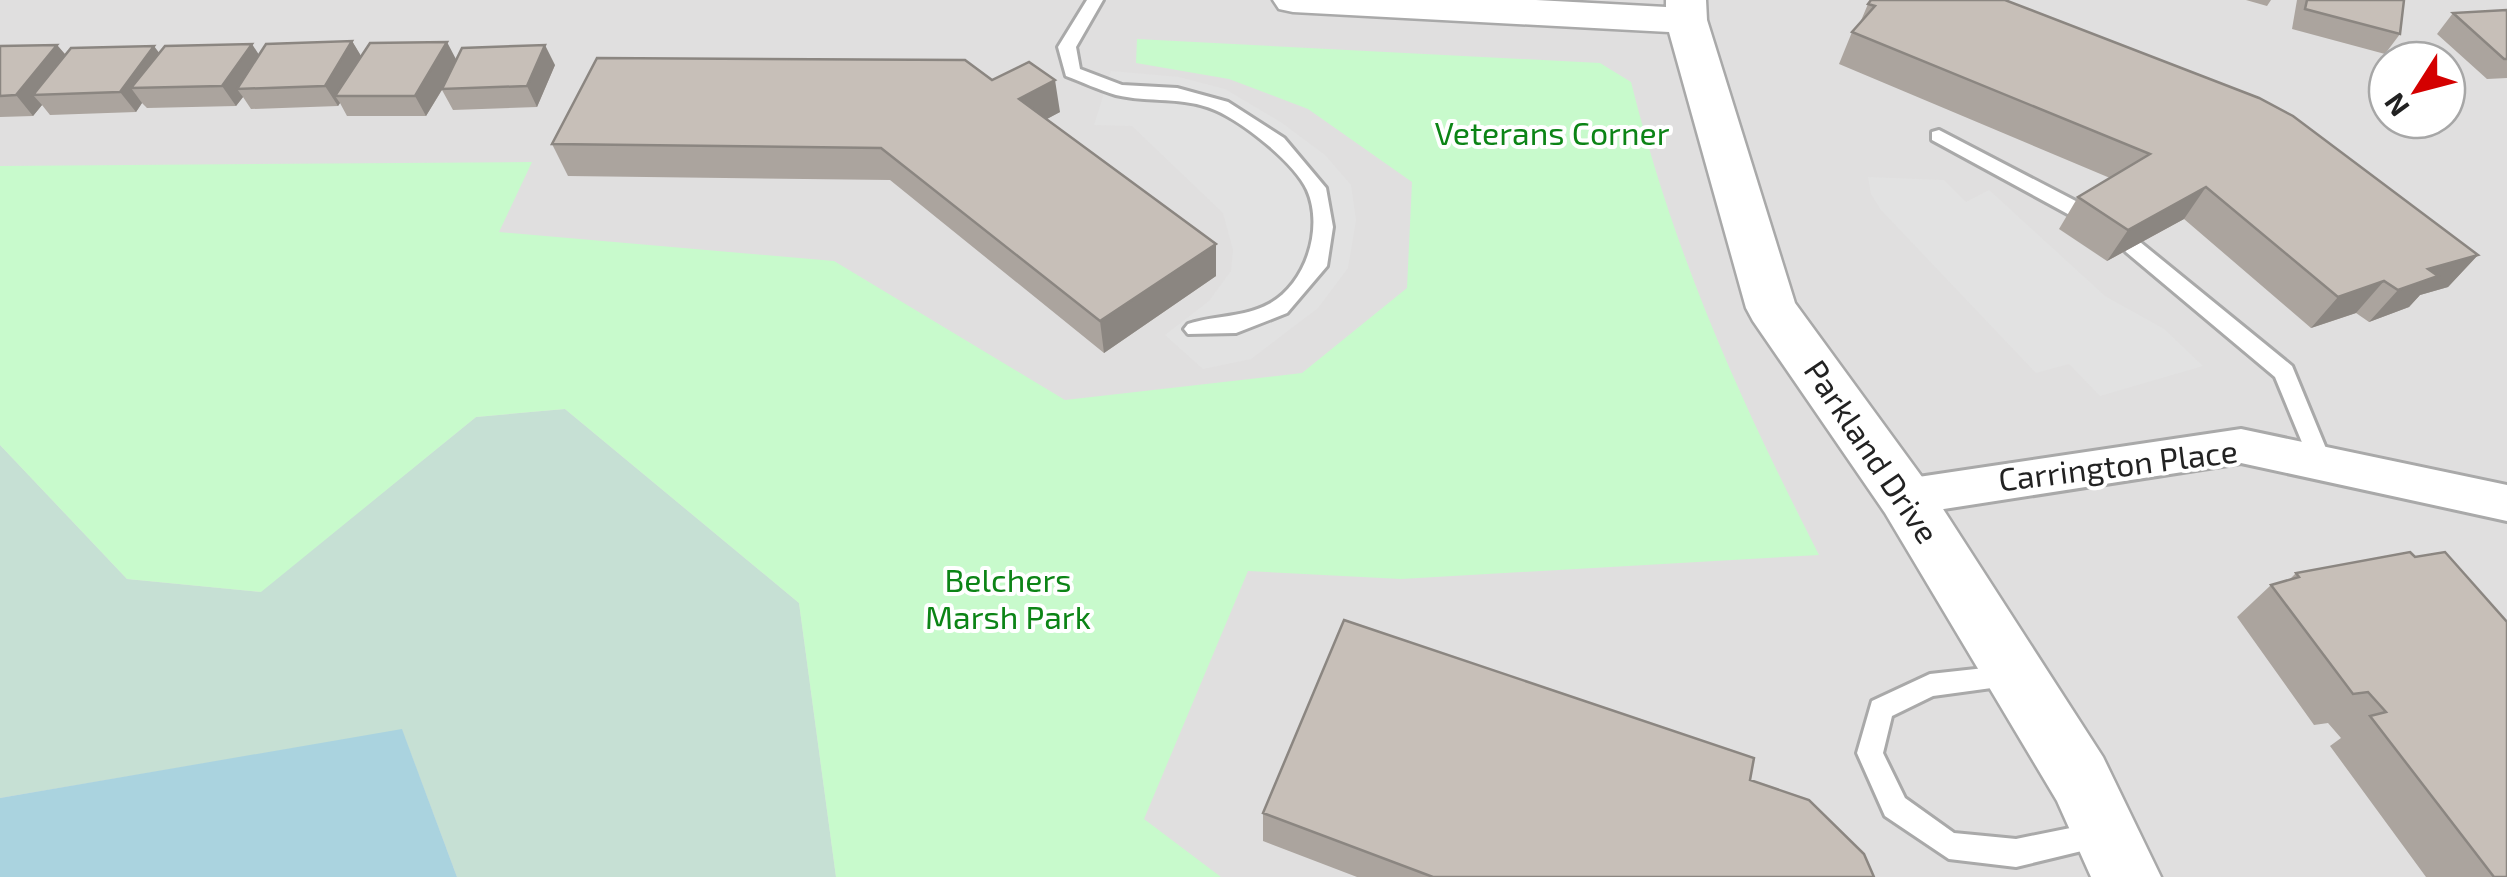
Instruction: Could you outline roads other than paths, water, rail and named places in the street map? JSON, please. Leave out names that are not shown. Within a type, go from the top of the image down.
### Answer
[{"type":"street","points":[[1293,0],[1686,10]]},
{"type":"street","name":"Parkland Drive","points":[[1686,10],[1772,308],[1905,497],[2080,779],[2116,856]]},
{"type":"street","name":"Carrington Place","points":[[1905,497],[2241,446],[2507,504]]},
{"type":"lane","points":[[1095,0],[1067,48],[1072,72],[1120,90],[1177,94],[1222,106],[1277,142],[1316,188],[1324,226],[1317,266],[1280,308],[1236,324],[1195,329]]},
{"type":"lane","points":[[1939,136],[2084,214]]},
{"type":"lane","points":[[2134,247],[2284,372],[2321,463]]},
{"type":"lane","points":[[2016,676],[1930,684],[1881,709],[1870,753],[1895,806],[1949,846],[2116,856]]},
{"type":"water","points":[[402,729],[457,877],[0,877],[0,798]]},
{"type":"park label","name":"Veterans Corner","points":[[1552,134]]},
{"type":"park label","name":"Belchers Marsh Park","points":[[1008,600]]}]
